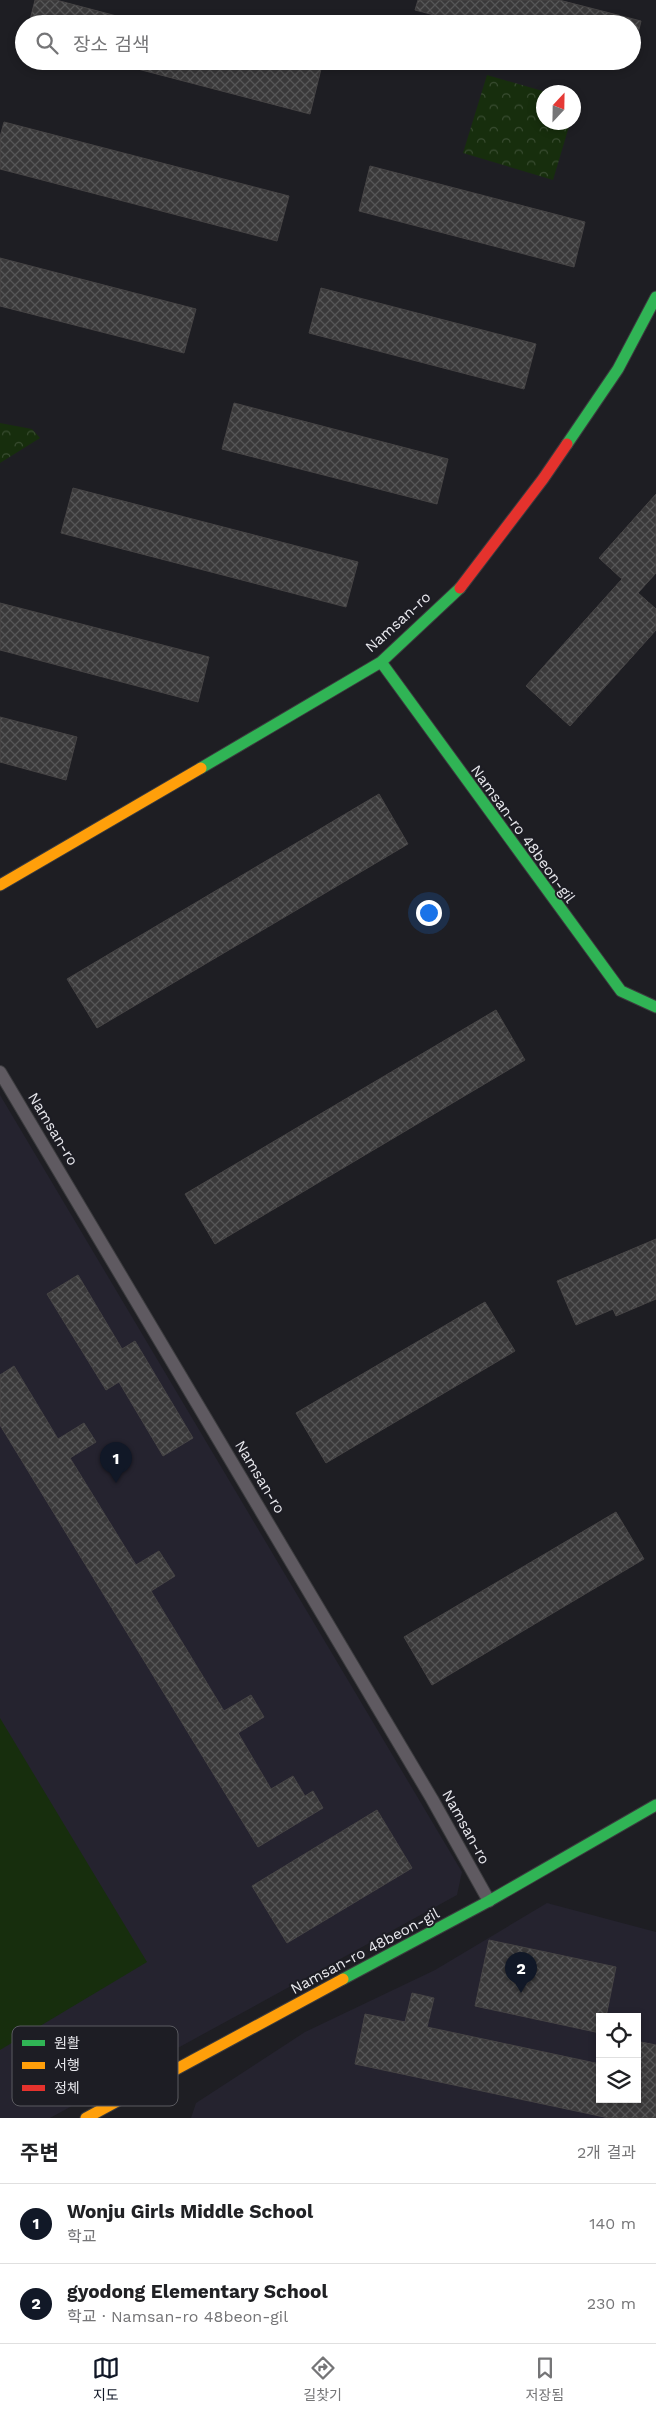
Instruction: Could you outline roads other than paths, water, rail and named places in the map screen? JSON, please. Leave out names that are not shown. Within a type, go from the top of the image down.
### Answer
[{"type":"street","name":"Namsan-ro","points":[[0,885],[381,662],[463,585],[543,479],[618,369],[656,297]]},
{"type":"street","name":"Namsan-ro 48beon-gil","points":[[381,662],[587,947],[621,990],[656,1007]]},
{"type":"street","name":"Namsan-ro 48beon-gil","points":[[178,2068],[489,1901],[656,1805]]},
{"type":"street","name":"Namsan-ro 48beon-gil","points":[[86,2118],[108,2106]]},
{"type":"lane","name":"Namsan-ro","points":[[0,1072],[432,1799],[489,1901]]},
{"type":"place","name":"Wonju Girls Middle School","points":[[116,1483]]},
{"type":"place","name":"gyodong Elementary School","points":[[521,1993]]}]
